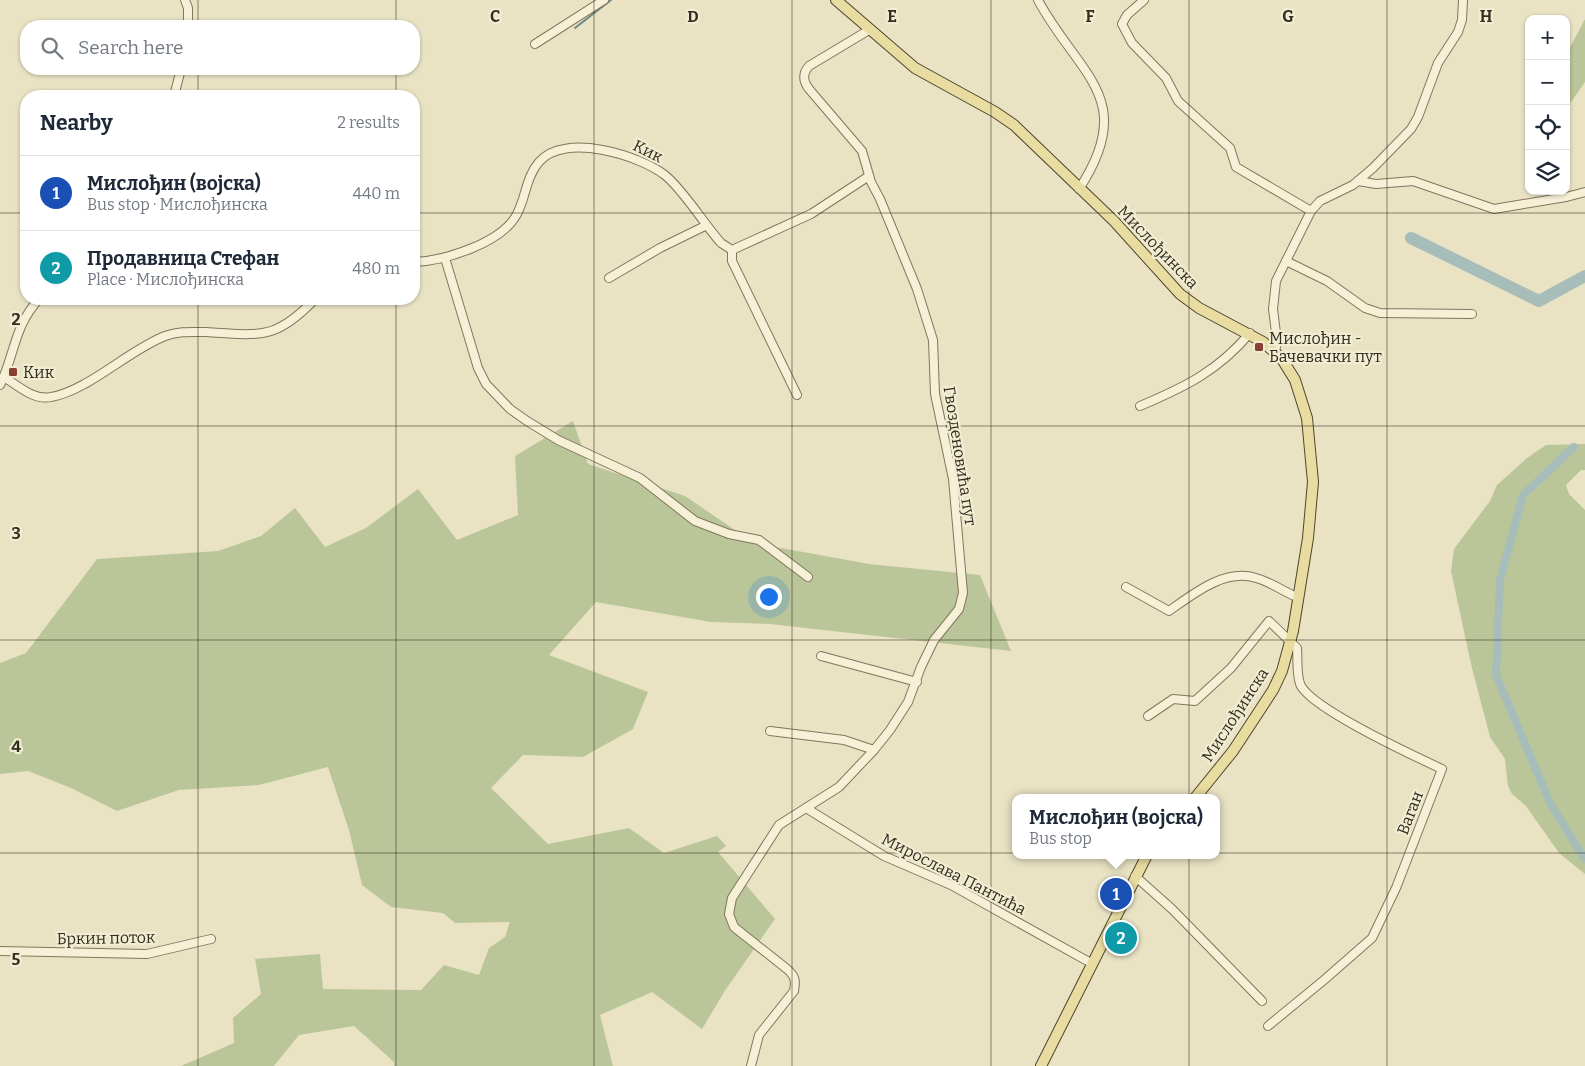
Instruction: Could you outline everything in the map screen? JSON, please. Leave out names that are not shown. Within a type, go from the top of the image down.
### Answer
[{"type":"main road","name":"Мислођинска","points":[[836,0],[923,74],[1008,120],[1114,221],[1157,270],[1185,298],[1203,310],[1250,333],[1275,352],[1295,380],[1309,430],[1313,492],[1299,598],[1290,639],[1280,677],[1268,698],[1233,751],[1198,794]]},
{"type":"main road","points":[[1041,1066],[1145,859]]},
{"type":"street","points":[[185,0],[188,8],[188,20]]},
{"type":"street","points":[[535,44],[604,0]]},
{"type":"street","points":[[1038,0],[1059,36],[1096,85],[1102,99],[1105,128],[1102,144],[1079,189]]},
{"type":"street","points":[[1144,0],[1127,15],[1122,24],[1132,43],[1166,78],[1178,100],[1230,148],[1236,168],[1311,211]]},
{"type":"street","points":[[1275,352],[1278,341],[1274,316],[1276,281],[1311,211],[1320,201],[1358,181],[1388,154],[1418,117],[1438,63],[1458,32],[1462,20],[1463,0]]},
{"type":"street","name":"Гвозденовића пут","points":[[752,1066],[759,1035],[794,991],[796,982],[793,975],[787,969],[734,927],[731,922],[729,908],[732,898],[774,831],[786,819],[839,787],[874,750],[908,702],[921,667],[934,640],[959,609],[963,593],[953,479],[935,394],[933,340],[930,326],[917,289],[869,176],[862,151],[854,139],[809,89],[803,75],[809,66],[869,30]]},
{"type":"street","points":[[176,90],[179,75]]},
{"type":"street","name":"Кик","points":[[420,261],[445,258],[506,228],[517,214],[527,184],[539,161],[558,150],[583,148],[627,155],[643,162],[668,178],[705,226],[721,243],[732,250]]},
{"type":"street","points":[[797,395],[732,262],[732,250],[820,209],[869,176]]},
{"type":"street","points":[[1358,181],[1376,184],[1414,181],[1494,208],[1566,197],[1585,192]]},
{"type":"street","points":[[608,278],[660,248],[705,226]]},
{"type":"street","points":[[445,258],[478,368],[486,384],[510,409],[558,440],[640,478],[695,521],[729,534],[759,540],[808,577]]},
{"type":"street","points":[[1286,261],[1327,281],[1365,308],[1380,314],[1472,314]]},
{"type":"street","points":[[0,385],[18,330],[25,315],[34,305]]},
{"type":"street","points":[[4,377],[35,396],[53,397],[84,383],[167,336],[186,332],[251,334],[270,331],[289,324],[309,305]]},
{"type":"street","points":[[1140,406],[1185,387],[1210,372],[1250,333]]},
{"type":"street","points":[[1126,587],[1169,611],[1194,593],[1235,574],[1258,578],[1299,598]]},
{"type":"street","points":[[1148,716],[1173,699],[1195,701],[1231,668],[1269,621],[1290,639]]},
{"type":"street","name":"Ваган","points":[[1268,1026],[1372,938],[1396,888],[1442,769],[1394,746],[1319,704],[1301,685],[1297,648],[1290,639]]},
{"type":"street","points":[[820,656],[917,682]]},
{"type":"street","points":[[770,731],[844,740],[874,750]]},
{"type":"street","name":"Мирослава Пантића","points":[[806,808],[884,856],[951,885],[1091,963]]},
{"type":"street","points":[[1135,876],[1172,909],[1262,1001]]},
{"type":"street","name":"Бркин поток","points":[[0,951],[147,954],[211,939]]},
{"type":"green space","points":[[1585,19],[1585,82],[1570,103],[1570,60],[1570,47]]},
{"type":"green space","points":[[573,421],[588,464],[685,496],[754,543],[869,564],[980,575],[1011,651],[770,624],[711,622],[596,602],[549,655],[648,692],[633,729],[583,757],[523,755],[491,788],[548,844],[629,828],[664,853],[717,836],[726,846],[718,852],[775,919],[726,989],[702,1029],[652,992],[600,1015],[613,1066],[394,1066],[394,1062],[354,1026],[299,1035],[274,1066],[181,1066],[234,1043],[233,1018],[261,994],[255,959],[320,954],[323,989],[421,990],[444,965],[479,975],[489,948],[505,937],[510,922],[455,923],[443,913],[391,907],[362,885],[349,830],[328,767],[259,785],[179,790],[117,811],[71,788],[28,771],[0,774],[0,663],[26,653],[97,559],[218,551],[261,536],[295,508],[325,547],[366,528],[418,489],[457,540],[518,515],[515,456]]},
{"type":"green space","points":[[1585,444],[1585,470],[1581,470],[1566,485],[1569,494],[1585,510],[1585,874],[1559,853],[1526,806],[1512,794],[1508,786],[1505,759],[1490,737],[1471,664],[1451,571],[1454,549],[1490,501],[1497,485],[1527,458],[1546,445]]},
{"type":"waterway","points":[[575,28],[611,0]]},
{"type":"waterway","points":[[1411,238],[1539,301],[1585,276]]},
{"type":"waterway","points":[[1574,447],[1523,495],[1500,580],[1496,675],[1551,805],[1585,859]]},
{"type":"place","name":"Мислођин - Бачевачки пут","points":[[1259,347]]},
{"type":"place","name":"Кик","points":[[13,372]]},
{"type":"place","name":"Мислођин (војска)","points":[[1116,894]]},
{"type":"place","name":"Продавница Стефан","points":[[1121,938]]}]
